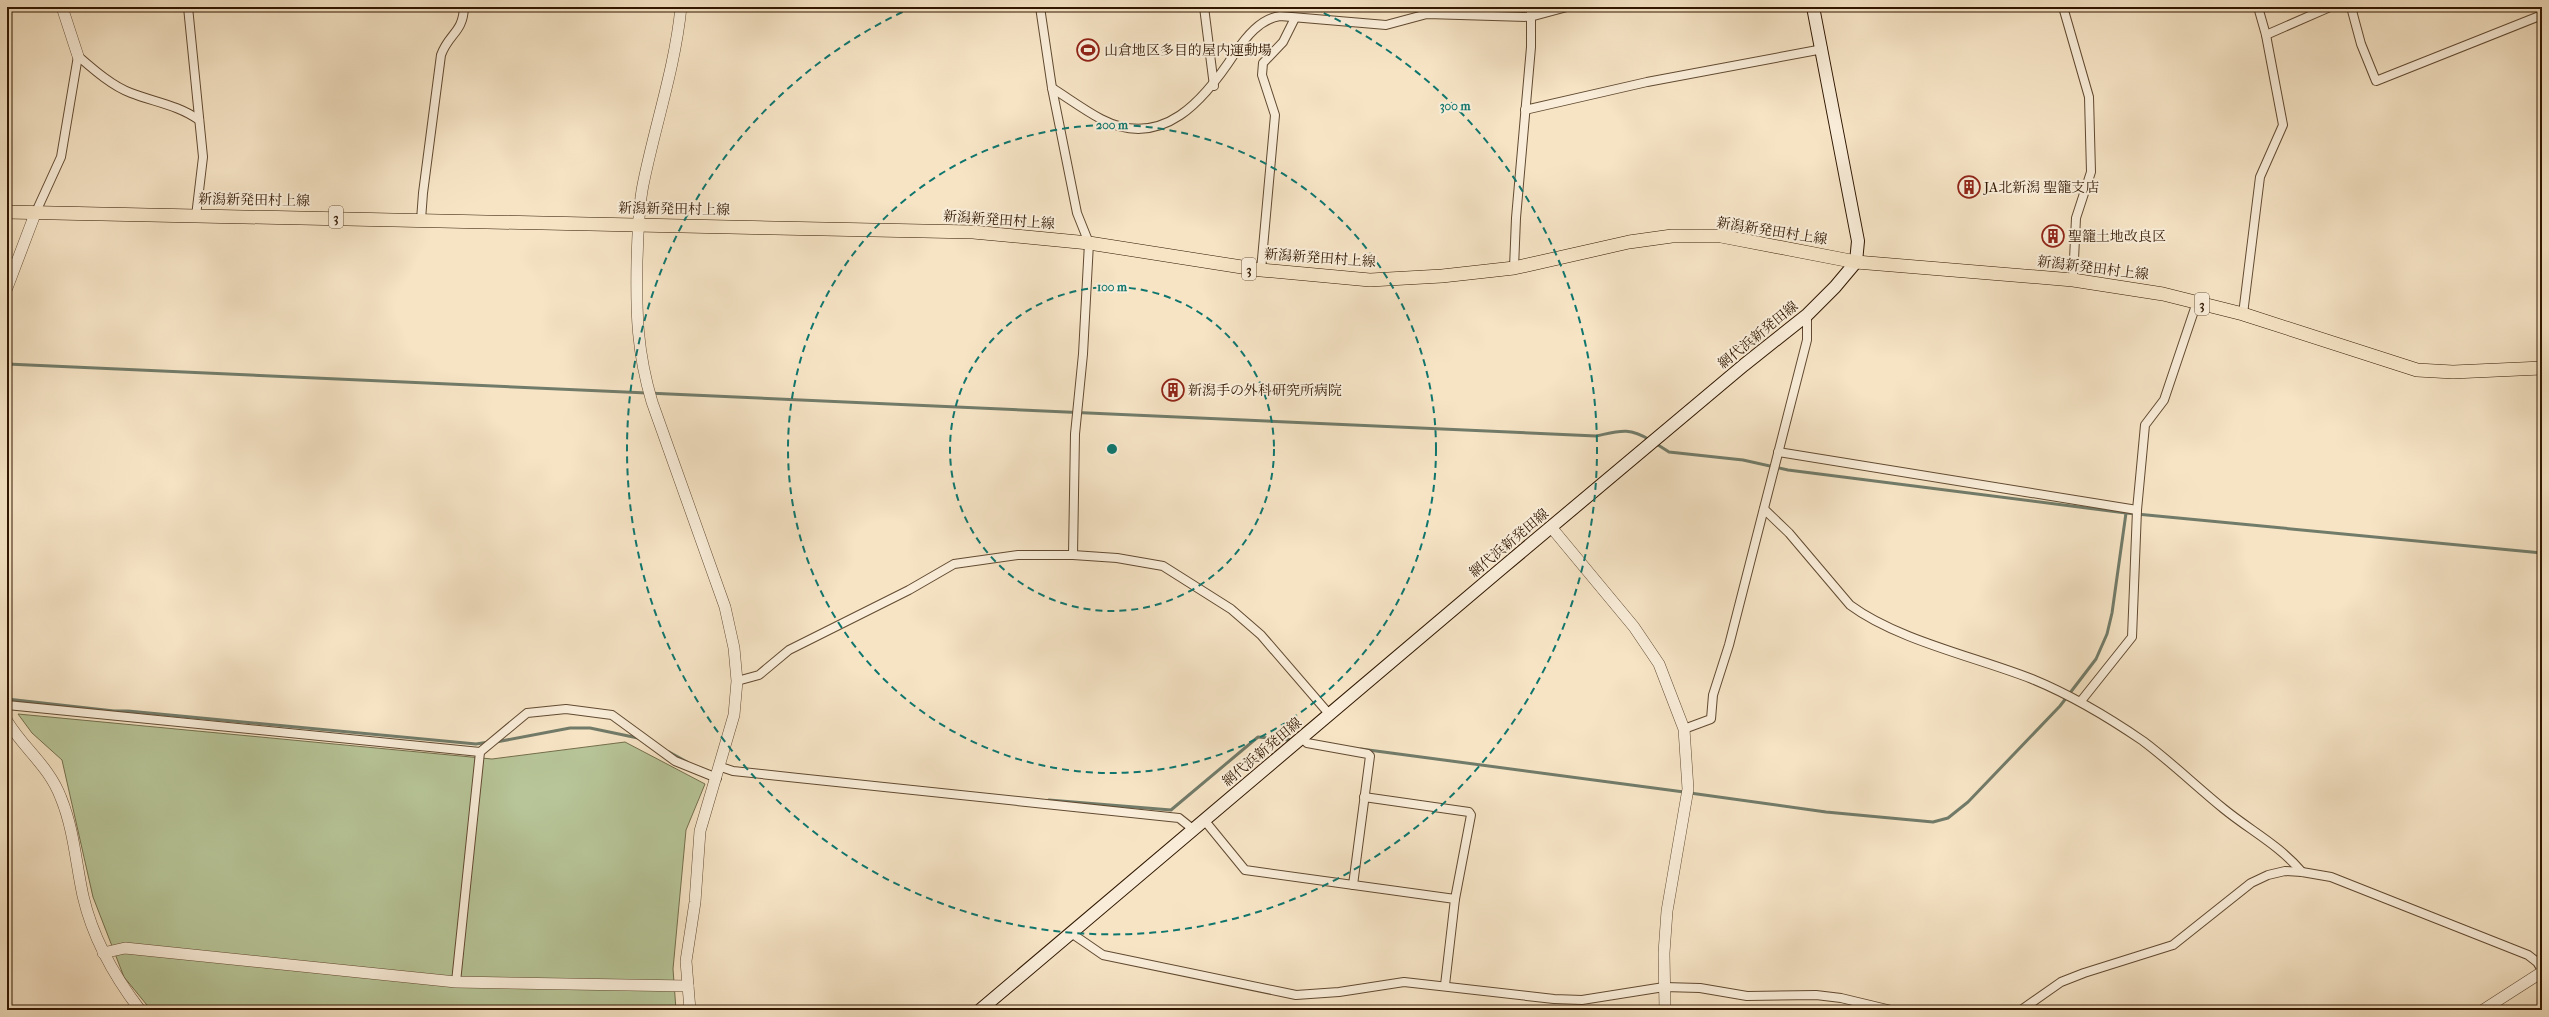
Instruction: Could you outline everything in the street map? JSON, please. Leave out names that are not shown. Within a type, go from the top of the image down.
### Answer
[{"type":"main road","points":[[1813,7],[1823,49],[1858,241],[1856,262]]},
{"type":"main road","name":"新潟新発田村上線","points":[[7,212],[35,214],[638,224],[973,232],[1089,243],[1261,270],[1370,280],[1442,276],[1514,268],[1629,242],[1672,236],[1721,236],[1856,262],[2073,280],[2163,294],[2243,314],[2417,370],[2452,372],[2542,368]]},
{"type":"main road","name":"網代浜新発田線","points":[[980,1010],[1551,527],[1744,365],[1807,315],[1835,288],[1856,262]]},
{"type":"street","points":[[7,288],[35,214],[61,157],[78,56],[62,7]]},
{"type":"street","points":[[188,7],[203,157],[196,216]]},
{"type":"street","points":[[421,220],[441,55],[444,46],[464,22],[464,7]]},
{"type":"street","points":[[681,7],[668,86],[642,186],[638,224],[637,328],[642,369],[725,607],[734,648],[737,681],[734,715],[719,772],[700,831],[695,902],[686,961],[690,1010]]},
{"type":"street","points":[[1040,7],[1052,88],[1077,213],[1089,243],[1083,354],[1075,434],[1073,555]]},
{"type":"street","points":[[1204,7],[1214,86]]},
{"type":"street","points":[[1514,268],[1531,47],[1531,7]]},
{"type":"street","points":[[1052,88],[1101,119],[1114,124],[1146,128],[1166,123],[1185,113],[1214,86],[1244,41],[1268,17],[1386,25],[1427,14],[1460,17],[1530,17],[1567,7]]},
{"type":"street","points":[[2063,7],[2089,104],[2091,172],[2076,218],[2073,280]]},
{"type":"street","points":[[2243,314],[2260,177],[2283,125],[2266,35],[2258,7]]},
{"type":"street","points":[[2266,35],[2330,7]]},
{"type":"street","points":[[2351,7],[2361,44],[2376,80],[2542,14]]},
{"type":"street","points":[[1261,270],[1275,115],[1262,75],[1263,63],[1284,42],[1296,18]]},
{"type":"street","points":[[1525,110],[1648,82],[1823,49]]},
{"type":"street","points":[[78,56],[94,70],[129,93],[185,111],[199,120]]},
{"type":"street","points":[[2081,701],[2128,645],[2132,636],[2137,510],[2145,425],[2164,400],[2197,302]]},
{"type":"street","points":[[1684,729],[1711,719],[1713,695],[1729,645],[1807,340],[1807,315]]},
{"type":"street","points":[[1778,452],[2137,510]]},
{"type":"street","points":[[1764,509],[1789,533],[1850,605],[1862,614],[1889,628],[2033,680],[2081,701],[2143,742],[2226,810],[2286,854],[2302,872]]},
{"type":"street","points":[[1551,527],[1634,627],[1659,664],[1684,729],[1688,789],[1667,911],[1664,987],[1665,1010]]},
{"type":"street","points":[[737,681],[759,675],[789,650],[909,590],[954,564],[1018,555],[1073,555],[1117,558],[1163,566],[1231,609],[1261,634],[1330,715]]},
{"type":"street","points":[[7,705],[480,752]]},
{"type":"street","points":[[456,982],[480,752],[526,713],[566,710],[612,715],[675,761],[719,772],[733,771],[1179,818],[1194,830]]},
{"type":"street","points":[[7,723],[36,756],[61,797],[69,819],[84,898],[103,953],[122,986],[140,1010]]},
{"type":"street","points":[[1302,738],[1307,743],[1368,754],[1370,756],[1352,885]]},
{"type":"street","points":[[1364,797],[1469,812],[1471,815],[1455,899],[1445,985]]},
{"type":"street","points":[[1204,821],[1245,870],[1455,899]]},
{"type":"street","points":[[2021,1010],[2061,982],[2084,972],[2173,944],[2251,883],[2285,871],[2332,877],[2528,955],[2537,962],[2542,971],[2483,1010]]},
{"type":"street","points":[[1071,933],[1103,955],[1296,995],[1339,992],[1404,982],[1445,985],[1554,999],[1582,1000],[1664,987],[1700,988],[1747,996],[1822,996],[1841,998],[1892,1010]]},
{"type":"street","points":[[103,953],[125,948],[456,982],[688,986]]},
{"type":"green space","points":[[18,714],[492,759],[625,742],[705,784],[686,830],[673,969],[676,1010],[151,1010],[124,977],[93,897],[62,760],[32,733]]},
{"type":"waterway","points":[[7,364],[1596,436],[1624,431],[1636,433],[1650,440]]},
{"type":"waterway","points":[[1655,443],[1669,452],[1743,460],[1788,470],[2126,513],[2542,553]]},
{"type":"waterway","points":[[1690,793],[1826,812],[1933,822],[1948,818],[1968,802],[2060,706],[2096,659],[2107,634],[2112,613],[2126,513]]},
{"type":"waterway","points":[[7,699],[114,711],[128,711],[476,744],[489,742]]},
{"type":"waterway","points":[[496,742],[570,728],[590,728],[638,738]]},
{"type":"waterway","points":[[1049,800],[1171,810],[1258,737],[1294,740]]},
{"type":"waterway","points":[[1361,749],[1684,792]]},
{"type":"waterway","points":[[669,752],[687,762]]},
{"type":"place","name":"山倉地区多目的屋内運動場","points":[[1088,50]]},
{"type":"place","name":"JA北新潟 聖籠支店","points":[[1969,187]]},
{"type":"place","name":"聖籠土地改良区","points":[[2053,236]]},
{"type":"place","name":"新潟手の外科研究所病院","points":[[1173,390]]}]
